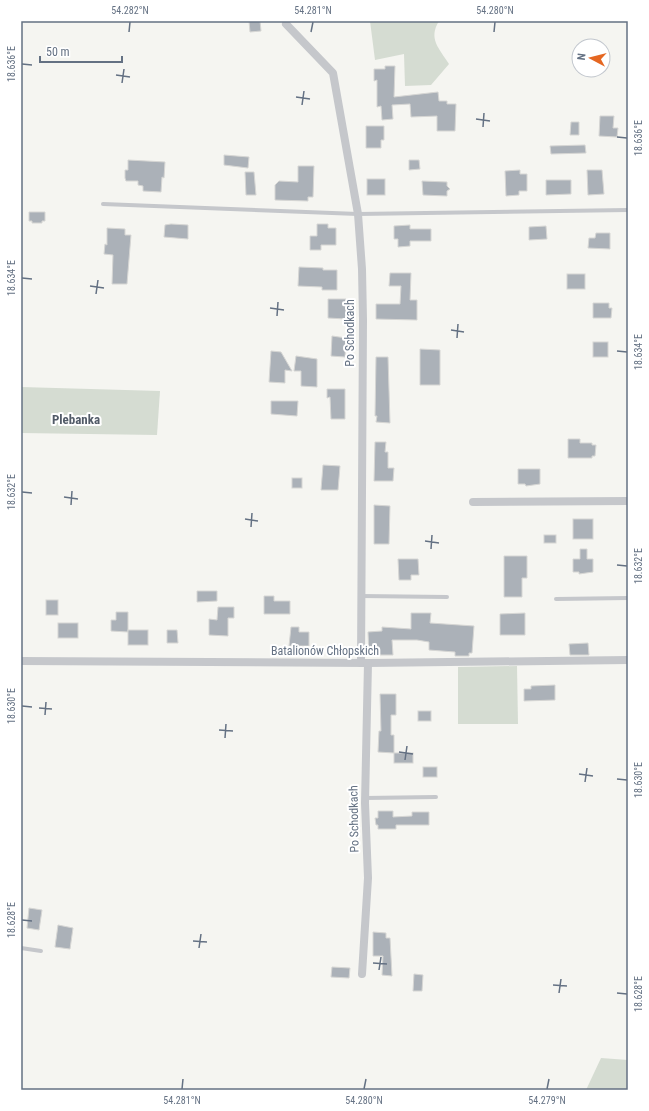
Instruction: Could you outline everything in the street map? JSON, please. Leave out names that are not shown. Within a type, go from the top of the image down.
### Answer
[{"type":"street","name":"Po Schodkach","points":[[286,24],[333,73],[358,214],[363,306],[361,596],[364,663],[365,798],[368,878],[362,974]]},
{"type":"street","points":[[473,502],[628,501]]},
{"type":"street","name":"Batalionów Chłopskich","points":[[21,661],[364,663],[628,660]]},
{"type":"lane","points":[[103,204],[358,214],[628,210]]},
{"type":"lane","points":[[361,596],[447,597]]},
{"type":"lane","points":[[556,599],[628,598]]},
{"type":"lane","points":[[365,798],[436,797]]},
{"type":"lane","points":[[21,948],[41,951]]},
{"type":"shaded area","points":[[370,21],[439,21],[435,33],[436,43],[449,64],[431,85],[405,86],[404,54],[375,60]]},
{"type":"shaded area","points":[[21,387],[160,391],[157,435],[21,433]]},
{"type":"shaded area","points":[[517,666],[518,724],[458,724],[458,667]]},
{"type":"shaded area","points":[[601,1058],[628,1060],[628,1090],[586,1090]]},
{"type":"building","points":[[249,21],[260,21],[261,31],[250,32]]},
{"type":"building","points":[[385,66],[395,66],[394,97],[438,92],[439,101],[447,101],[447,104],[456,104],[455,131],[437,131],[437,116],[411,117],[410,104],[392,105],[393,119],[382,120],[381,106],[377,107],[377,80],[374,81],[374,69],[385,69]]},
{"type":"building","points":[[600,116],[614,116],[613,128],[618,128],[617,137],[599,136]]},
{"type":"building","points":[[571,122],[579,122],[579,135],[570,135]]},
{"type":"building","points":[[366,126],[384,126],[384,140],[381,140],[381,148],[366,148]]},
{"type":"building","points":[[585,145],[586,153],[551,154],[550,146]]},
{"type":"building","points":[[224,155],[249,157],[248,168],[224,165]]},
{"type":"building","points":[[128,160],[165,162],[161,192],[143,191],[143,186],[138,185],[138,181],[126,181],[125,170],[128,170]]},
{"type":"building","points":[[409,160],[419,160],[420,169],[409,170]]},
{"type":"building","points":[[298,166],[314,166],[313,197],[308,197],[308,201],[275,200],[275,185],[279,181],[298,182]]},
{"type":"building","points":[[520,170],[520,174],[527,174],[527,191],[519,191],[519,195],[506,196],[505,171]]},
{"type":"building","points":[[587,170],[602,170],[604,194],[588,195]]},
{"type":"building","points":[[245,172],[254,172],[256,195],[246,195]]},
{"type":"building","points":[[367,179],[385,179],[385,195],[367,195]]},
{"type":"building","points":[[546,180],[571,180],[571,194],[546,195]]},
{"type":"building","points":[[422,181],[447,182],[447,186],[450,189],[447,191],[447,196],[423,195]]},
{"type":"building","points":[[29,212],[45,212],[45,221],[42,221],[42,223],[32,223],[32,221],[29,221]]},
{"type":"building","points":[[317,224],[328,224],[328,228],[336,228],[336,245],[321,245],[321,250],[310,250],[310,236],[317,236]]},
{"type":"building","points":[[165,225],[188,225],[188,239],[164,237]]},
{"type":"building","points":[[410,225],[410,229],[431,229],[431,241],[410,241],[410,246],[398,247],[398,239],[394,239],[394,226]]},
{"type":"building","points":[[546,226],[547,239],[529,240],[529,227]]},
{"type":"building","points":[[107,228],[125,229],[125,235],[131,235],[127,284],[112,284],[113,255],[104,254],[105,244],[107,245]]},
{"type":"building","points":[[596,233],[610,233],[610,249],[588,248],[589,238],[595,238]]},
{"type":"building","points":[[299,267],[337,270],[337,290],[322,290],[322,287],[298,286]]},
{"type":"building","points":[[390,273],[411,273],[410,300],[417,300],[417,320],[376,319],[376,304],[400,304],[401,286],[389,286]]},
{"type":"building","points":[[567,274],[585,274],[585,289],[567,289]]},
{"type":"building","points":[[328,299],[346,299],[346,319],[328,318]]},
{"type":"building","points":[[593,303],[609,303],[609,308],[612,308],[611,318],[593,318]]},
{"type":"building","points":[[332,336],[346,338],[345,357],[331,356]]},
{"type":"building","points":[[593,342],[608,342],[608,357],[593,357]]},
{"type":"building","points":[[420,349],[440,350],[440,385],[420,385]]},
{"type":"building","points":[[271,351],[281,352],[292,371],[285,370],[285,383],[269,382]]},
{"type":"building","points":[[296,356],[317,359],[317,387],[301,386],[301,371],[294,371]]},
{"type":"building","points":[[376,357],[388,357],[390,423],[376,422]]},
{"type":"building","points":[[327,389],[345,389],[345,419],[331,419],[330,397],[327,398]]},
{"type":"building","points":[[271,401],[298,401],[297,416],[271,414]]},
{"type":"building","points":[[568,439],[580,439],[580,443],[592,443],[592,445],[596,445],[595,456],[592,456],[592,458],[568,458]]},
{"type":"building","points":[[375,442],[386,442],[385,452],[388,452],[388,468],[394,468],[393,481],[374,481]]},
{"type":"building","points":[[323,465],[340,466],[338,490],[321,490]]},
{"type":"building","points":[[518,469],[540,469],[540,484],[526,486],[525,484],[518,484]]},
{"type":"building","points":[[292,478],[302,478],[302,488],[292,488]]},
{"type":"building","points":[[374,505],[390,506],[389,544],[374,544]]},
{"type":"building","points":[[573,519],[593,519],[593,539],[573,539]]},
{"type":"building","points":[[544,535],[556,535],[556,543],[544,543]]},
{"type":"building","points":[[580,549],[587,549],[587,559],[593,559],[593,572],[579,574],[579,572],[573,572],[573,559],[580,559]]},
{"type":"building","points":[[504,556],[527,556],[527,578],[522,578],[522,597],[504,597]]},
{"type":"building","points":[[398,559],[418,559],[419,575],[411,575],[411,580],[399,580]]},
{"type":"building","points":[[197,591],[217,591],[217,601],[197,602]]},
{"type":"building","points":[[264,596],[274,596],[274,601],[290,601],[290,614],[264,614]]},
{"type":"building","points":[[46,600],[58,600],[58,615],[46,615]]},
{"type":"building","points":[[218,607],[234,607],[234,618],[228,618],[228,636],[209,635],[209,619],[217,620]]},
{"type":"building","points":[[116,612],[128,612],[128,632],[111,631],[111,620],[116,620]]},
{"type":"building","points":[[411,613],[431,613],[430,623],[474,626],[472,653],[469,653],[469,656],[455,656],[455,652],[429,650],[429,642],[417,640],[392,640],[393,655],[369,655],[368,632],[382,631],[382,627],[411,629]]},
{"type":"building","points":[[525,613],[525,635],[500,635],[500,614]]},
{"type":"building","points":[[58,623],[78,623],[78,638],[58,638]]},
{"type":"building","points":[[291,627],[299,627],[299,632],[309,632],[309,646],[289,646]]},
{"type":"building","points":[[128,630],[148,630],[148,645],[128,645]]},
{"type":"building","points":[[167,630],[177,630],[178,643],[167,643]]},
{"type":"building","points":[[588,643],[589,655],[570,655],[569,644]]},
{"type":"building","points":[[555,685],[555,700],[524,701],[524,689],[531,689],[531,686]]},
{"type":"building","points":[[380,694],[396,694],[396,715],[391,715],[391,735],[394,735],[394,753],[378,752],[379,731],[381,731]]},
{"type":"building","points":[[418,711],[431,711],[431,721],[418,721]]},
{"type":"building","points":[[394,753],[413,753],[413,763],[394,763]]},
{"type":"building","points":[[423,767],[437,767],[437,777],[423,777]]},
{"type":"building","points":[[378,811],[393,811],[393,817],[412,816],[412,812],[429,812],[429,825],[396,825],[396,829],[378,829],[375,818],[378,818]]},
{"type":"building","points":[[29,908],[42,910],[39,930],[27,928]]},
{"type":"building","points":[[58,925],[73,928],[70,949],[55,947]]},
{"type":"building","points":[[373,932],[386,933],[386,938],[390,938],[392,976],[382,975],[383,956],[373,956]]},
{"type":"building","points":[[332,967],[350,968],[349,978],[331,977]]},
{"type":"building","points":[[414,974],[423,975],[422,991],[413,991]]},
{"type":"district","name":"Plebanka","points":[[76,419]]}]
